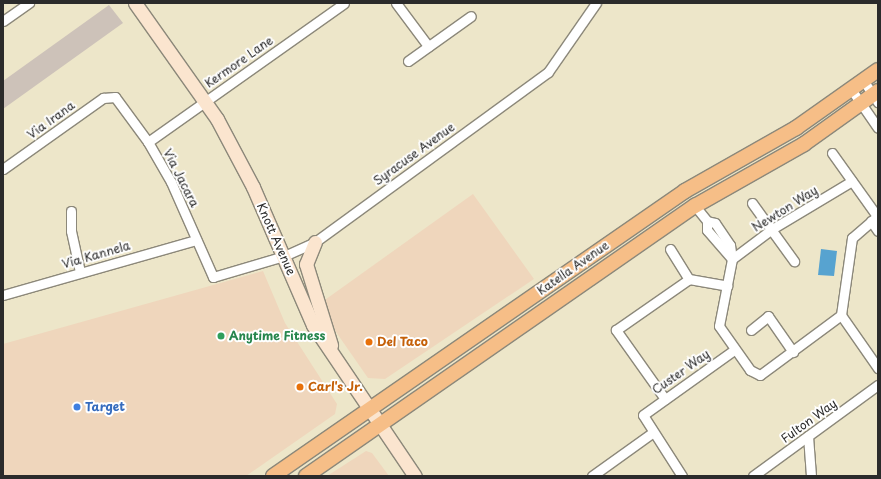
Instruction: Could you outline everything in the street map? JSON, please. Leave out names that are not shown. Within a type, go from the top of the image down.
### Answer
[{"type":"main road","name":"Knott Avenue","points":[[135,3],[204,102],[253,186],[314,325],[415,476]]},
{"type":"main road","name":"Katella Avenue","points":[[273,476],[685,191],[770,144],[878,70]]},
{"type":"main road","name":"Katella Avenue","points":[[306,476],[696,206],[786,156],[860,104],[876,96]]},
{"type":"main road","points":[[315,242],[306,264],[334,357]]},
{"type":"main road","points":[[544,310],[557,291],[597,262],[594,254]]},
{"type":"street","points":[[3,21],[29,3]]},
{"type":"street","name":"Kermore Lane","points":[[148,142],[344,3]]},
{"type":"street","points":[[396,3],[428,46]]},
{"type":"street","name":"Syracuse Avenue","points":[[213,277],[284,256],[315,242],[548,72],[596,3]]},
{"type":"street","points":[[408,61],[470,16]]},
{"type":"street","points":[[863,80],[876,96]]},
{"type":"street","points":[[850,90],[878,128]]},
{"type":"street","name":"Via Jacara","points":[[116,97],[148,142],[213,277]]},
{"type":"street","name":"Via Irana","points":[[3,169],[103,98],[116,97]]},
{"type":"street","points":[[832,153],[852,181],[875,218],[878,231]]},
{"type":"street","name":"Newton Way","points":[[732,259],[772,229],[852,181]]},
{"type":"street","points":[[752,203],[794,261]]},
{"type":"street","points":[[696,206],[707,221],[714,223],[730,246],[732,259],[719,326],[734,350],[750,370],[760,375],[841,315]]},
{"type":"street","points":[[71,211],[71,231],[80,272]]},
{"type":"street","points":[[875,218],[852,238],[841,315],[878,368]]},
{"type":"street","name":"Via Kannela","points":[[3,295],[196,240]]},
{"type":"street","points":[[670,249],[689,279]]},
{"type":"street","points":[[665,398],[616,330],[689,279],[726,286]]},
{"type":"street","points":[[751,330],[768,316],[793,352]]},
{"type":"street","name":"Custer Way","points":[[652,433],[643,415],[734,350]]},
{"type":"street","name":"Fulton Way","points":[[754,476],[878,385]]},
{"type":"street","points":[[592,476],[652,433],[682,476]]},
{"type":"street","points":[[808,436],[811,476]]},
{"type":"shaded area","points":[[109,5],[123,23],[3,109],[3,81]]},
{"type":"shaded area","points":[[473,194],[534,279],[385,379],[368,378],[336,332],[322,302]]},
{"type":"shaded area","points":[[263,271],[285,323],[337,404],[335,414],[246,476],[3,476],[3,344]]},
{"type":"shaded area","points":[[366,451],[372,453],[389,476],[327,476]]},
{"type":"water","points":[[821,249],[837,251],[834,276],[818,275]]},
{"type":"place","name":"Anytime Fitness","points":[[221,336]]},
{"type":"place","name":"Del Taco","points":[[369,342]]},
{"type":"place","name":"Carl's Jr.","points":[[300,387]]},
{"type":"place","name":"Target","points":[[77,407]]}]
